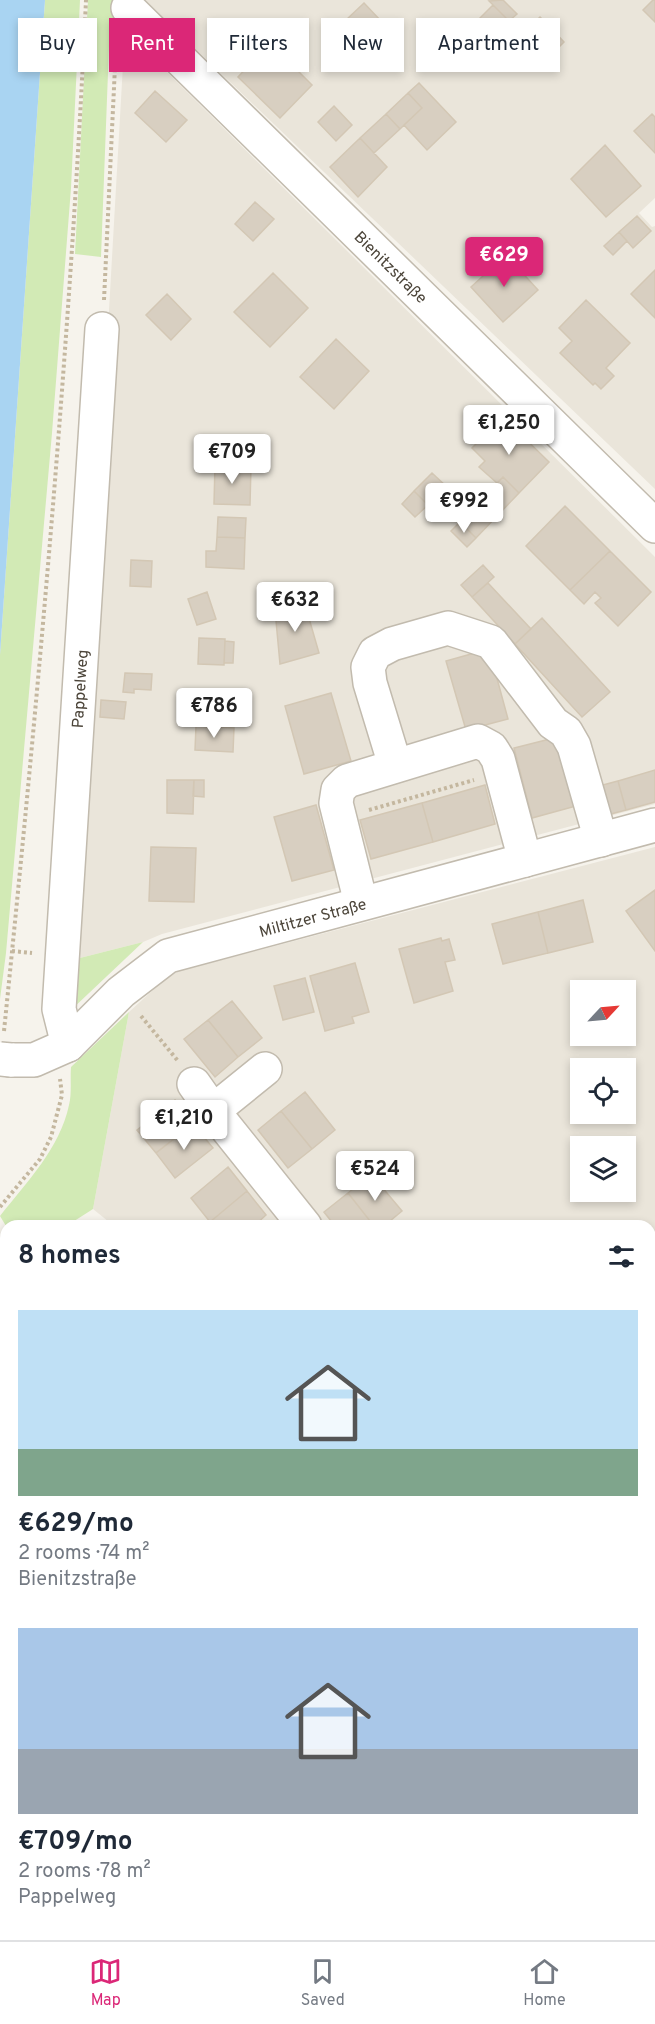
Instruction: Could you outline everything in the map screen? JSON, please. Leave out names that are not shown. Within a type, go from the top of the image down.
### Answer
[{"type":"street","name":"Bienitzstraße","points":[[128,8],[655,526]]},
{"type":"street","name":"Pappelweg","points":[[62,1049],[59,1009],[102,329]]},
{"type":"street","points":[[395,765],[370,683],[368,667],[375,653],[392,644],[448,628],[492,642],[553,723],[566,732],[574,746],[601,840]]},
{"type":"street","points":[[361,903],[339,819],[336,802],[338,790],[347,781],[478,741],[491,748],[498,759],[525,860]]},
{"type":"street","name":"Miltitzer Straße","points":[[5,1051],[34,1060],[62,1049],[121,992],[168,956],[655,825]]},
{"type":"street","points":[[213,1111],[265,1070]]},
{"type":"street","points":[[194,1084],[300,1220]]},
{"type":"path","points":[[5,1051],[38,688],[77,188],[86,0]]},
{"type":"path","points":[[102,329],[116,45],[128,8]]},
{"type":"path","points":[[339,819],[502,772]]},
{"type":"path","points":[[121,992],[186,1071],[194,1084]]},
{"type":"path","points":[[0,1206],[40,1159],[51,1137],[63,1095],[62,1049]]},
{"type":"shaded area","points":[[145,0],[655,0],[655,198],[639,213],[652,227],[655,226],[655,489],[220,72],[309,72],[309,18],[207,18],[207,60],[195,48],[195,18],[137,18]]},
{"type":"shaded area","points":[[123,72],[167,72],[655,557],[655,804],[162,934],[143,942],[72,960]]},
{"type":"shaded area","points":[[655,847],[655,1220],[107,1220],[93,1209],[129,1012],[165,979],[179,971]]},
{"type":"green space","points":[[45,0],[80,0],[79,18],[44,18]]},
{"type":"green space","points":[[88,0],[121,0],[113,18],[109,18],[101,257],[75,254],[84,72],[97,72],[97,18],[87,18]]},
{"type":"green space","points":[[40,72],[77,72],[71,188],[52,433],[0,999],[0,655]]},
{"type":"green space","points":[[143,942],[70,1011],[72,960]]},
{"type":"green space","points":[[129,1012],[93,1209],[76,1220],[2,1220],[0,1216],[41,1164],[65,1121],[71,1091],[71,1067]]},
{"type":"water","points":[[0,0],[45,0],[44,18],[18,18],[18,72],[40,72],[0,655]]},
{"type":"building","points":[[503,0],[517,14],[512,18],[506,18],[489,1]]},
{"type":"building","points":[[655,0],[655,22],[643,10]]},
{"type":"building","points":[[364,3],[378,18],[348,18]]},
{"type":"building","points":[[493,5],[506,18],[480,18]]},
{"type":"building","points":[[243,72],[299,72],[312,85],[280,118],[238,77]]},
{"type":"building","points":[[419,83],[456,122],[427,150],[404,125],[422,108],[408,93]]},
{"type":"building","points":[[155,91],[187,120],[166,142],[135,113]]},
{"type":"building","points":[[408,93],[422,108],[400,129],[386,114]]},
{"type":"building","points":[[334,106],[352,125],[336,141],[318,122]]},
{"type":"building","points":[[386,114],[400,129],[374,153],[360,138]]},
{"type":"building","points":[[652,114],[655,117],[655,153],[634,131]]},
{"type":"building","points":[[360,138],[387,167],[358,197],[330,167]]},
{"type":"building","points":[[605,145],[641,186],[606,217],[571,179]]},
{"type":"building","points":[[255,202],[274,219],[253,241],[235,224]]},
{"type":"building","points":[[637,216],[651,231],[633,248],[619,232]]},
{"type":"building","points":[[619,232],[627,241],[613,255],[604,246]]},
{"type":"building","points":[[506,255],[538,290],[503,322],[471,287]]},
{"type":"building","points":[[655,270],[655,318],[631,294]]},
{"type":"building","points":[[273,273],[308,308],[270,347],[234,312]]},
{"type":"building","points":[[167,294],[191,319],[171,340],[146,315]]},
{"type":"building","points":[[586,300],[630,343],[606,368],[614,376],[601,389],[595,383],[593,385],[560,353],[572,341],[559,328]]},
{"type":"building","points":[[336,339],[369,371],[334,409],[300,377]]},
{"type":"building","points":[[503,417],[549,462],[519,493],[503,477],[497,483],[479,467],[485,461],[472,448]]},
{"type":"building","points":[[215,465],[251,466],[250,505],[214,504]]},
{"type":"building","points":[[432,473],[447,487],[429,506],[414,491]]},
{"type":"building","points":[[503,477],[519,493],[476,538],[460,522]]},
{"type":"building","points":[[414,491],[428,505],[415,517],[402,504]]},
{"type":"building","points":[[565,506],[610,551],[570,590],[526,546]]},
{"type":"building","points":[[218,517],[246,518],[245,538],[217,537]]},
{"type":"building","points":[[460,522],[476,538],[467,547],[451,531]]},
{"type":"building","points":[[217,537],[245,538],[244,569],[206,567],[206,551],[216,551]]},
{"type":"building","points":[[610,551],[651,592],[618,626],[595,603],[601,598],[595,592],[584,604],[570,590]]},
{"type":"building","points":[[131,560],[152,561],[151,587],[130,586]]},
{"type":"building","points":[[483,565],[494,577],[472,597],[461,585]]},
{"type":"building","points":[[488,583],[531,629],[515,644],[472,597]]},
{"type":"building","points":[[207,592],[216,619],[197,625],[188,599]]},
{"type":"building","points":[[304,601],[319,653],[280,664],[275,610]]},
{"type":"building","points":[[542,618],[610,692],[582,717],[515,644]]},
{"type":"building","points":[[199,638],[225,639],[224,665],[198,664]]},
{"type":"building","points":[[225,641],[234,642],[233,663],[224,663]]},
{"type":"building","points":[[489,649],[508,719],[466,730],[446,661]]},
{"type":"building","points":[[125,673],[152,674],[151,690],[134,689],[134,693],[123,692]]},
{"type":"building","points":[[331,693],[351,761],[304,774],[285,706]]},
{"type":"building","points":[[227,694],[244,695],[243,717],[226,716]]},
{"type":"building","points":[[193,697],[227,699],[226,719],[192,718]]},
{"type":"building","points":[[101,700],[126,702],[124,719],[100,717]]},
{"type":"building","points":[[196,726],[234,728],[233,752],[195,750]]},
{"type":"building","points":[[558,737],[576,806],[532,818],[514,748]]},
{"type":"building","points":[[655,770],[655,802],[626,810],[618,781]]},
{"type":"building","points":[[167,780],[194,780],[193,814],[167,813]]},
{"type":"building","points":[[194,780],[204,780],[204,797],[193,796]]},
{"type":"building","points":[[618,781],[626,810],[607,815],[599,786]]},
{"type":"building","points":[[485,785],[495,824],[433,842],[422,803]]},
{"type":"building","points":[[422,803],[433,842],[371,859],[360,820]]},
{"type":"building","points":[[316,805],[334,870],[292,881],[274,817]]},
{"type":"building","points":[[151,847],[196,848],[194,902],[149,901]]},
{"type":"building","points":[[655,890],[655,951],[626,911]]},
{"type":"building","points":[[583,900],[593,942],[548,953],[538,912]]},
{"type":"building","points":[[538,912],[548,953],[503,964],[492,924]]},
{"type":"building","points":[[441,938],[442,941],[449,939],[455,960],[445,962],[453,991],[414,1003],[399,949]]},
{"type":"building","points":[[355,963],[369,1012],[352,1017],[354,1023],[325,1031],[310,976]]},
{"type":"building","points":[[305,978],[314,1012],[283,1020],[274,986]]},
{"type":"building","points":[[232,1001],[262,1038],[238,1057],[208,1020]]},
{"type":"building","points":[[208,1020],[238,1057],[215,1077],[184,1039]]},
{"type":"building","points":[[305,1092],[335,1130],[312,1149],[281,1111]]},
{"type":"building","points":[[175,1100],[193,1124],[156,1153],[137,1130]]},
{"type":"building","points":[[281,1111],[312,1149],[288,1168],[258,1130]]},
{"type":"building","points":[[193,1124],[213,1148],[175,1178],[156,1153]]},
{"type":"building","points":[[228,1167],[247,1191],[212,1220],[208,1220],[191,1198]]},
{"type":"building","points":[[371,1174],[402,1211],[391,1220],[369,1220],[348,1193]]},
{"type":"building","points":[[247,1191],[266,1215],[261,1220],[212,1220]]},
{"type":"building","points":[[348,1193],[369,1220],[330,1220],[324,1212]]}]
